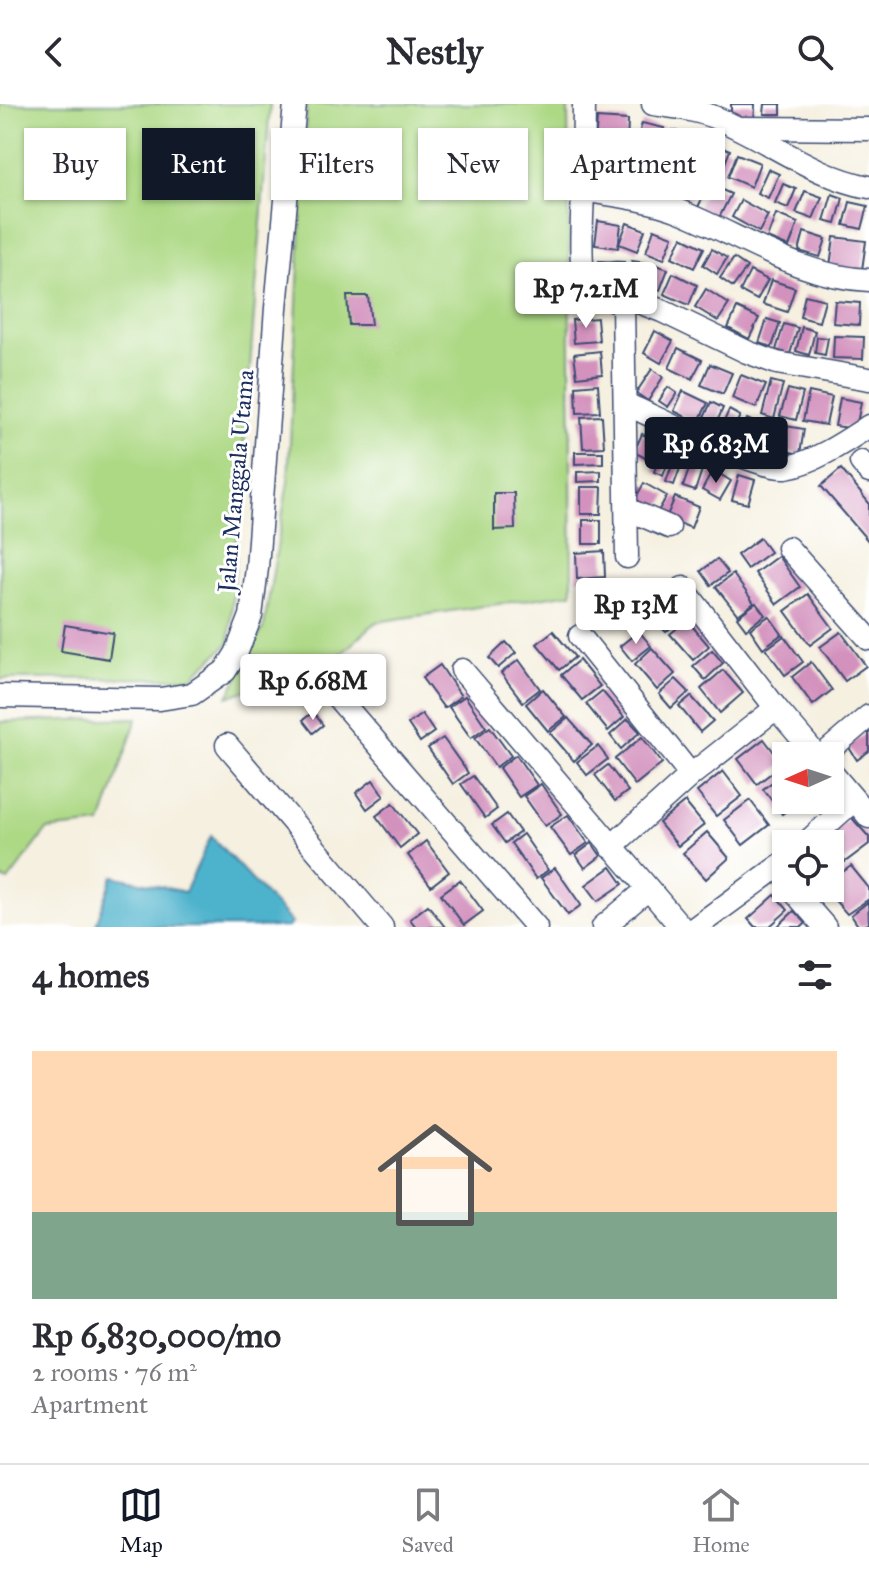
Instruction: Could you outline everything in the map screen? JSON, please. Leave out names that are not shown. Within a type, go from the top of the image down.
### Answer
[{"type":"street","name":"Jalan Manggala Utama","points":[[0,696],[160,699],[192,694],[225,671],[236,654],[251,616],[257,568],[295,104]]},
{"type":"street","points":[[584,104],[584,128]]},
{"type":"street","points":[[653,104],[714,110],[738,128],[829,173],[869,187]]},
{"type":"street","points":[[738,128],[869,129]]},
{"type":"street","points":[[583,200],[583,266],[586,282],[599,294],[623,303],[641,302],[777,363],[869,379]]},
{"type":"street","points":[[637,200],[659,204],[713,225],[777,258],[852,280],[869,280]]},
{"type":"street","points":[[623,303],[627,557]]},
{"type":"street","points":[[626,404],[746,458],[776,467],[787,467],[812,458],[869,426]]},
{"type":"street","points":[[627,509],[669,527]]},
{"type":"street","points":[[788,548],[869,639]]},
{"type":"street","points":[[683,588],[776,708],[806,742]]},
{"type":"street","points":[[580,636],[691,775]]},
{"type":"street","points":[[462,670],[681,927]]},
{"type":"street","points":[[325,683],[536,927]]},
{"type":"street","points":[[611,847],[691,775],[776,708]]},
{"type":"street","points":[[836,742],[869,716]]},
{"type":"street","points":[[227,745],[382,927]]},
{"type":"street","points":[[827,830],[862,808],[844,787]]},
{"type":"street","points":[[696,927],[772,878]]},
{"type":"street","points":[[603,927],[648,889]]},
{"type":"street","points":[[803,902],[825,927]]},
{"type":"green space","points":[[0,104],[270,104],[229,643],[191,678],[0,679]]},
{"type":"green space","points":[[307,104],[568,104],[568,128],[544,128],[544,200],[569,200],[572,593],[376,622],[340,655],[228,697],[264,626],[288,482],[302,200],[402,200],[402,128],[306,128]]},
{"type":"green space","points":[[137,718],[101,824],[47,830],[8,881],[0,877],[0,722]]},
{"type":"water","points":[[211,836],[292,923],[288,927],[95,927],[113,876],[185,892]]},
{"type":"building","points":[[731,104],[755,104],[754,122],[731,122]]},
{"type":"building","points":[[765,104],[781,104],[781,114],[764,114]]},
{"type":"building","points":[[597,118],[628,120],[628,128],[596,128]]},
{"type":"building","points":[[642,123],[664,128],[641,128]]},
{"type":"building","points":[[737,154],[760,163],[751,187],[728,177]]},
{"type":"building","points":[[768,169],[779,174],[768,198],[757,193]]},
{"type":"building","points":[[783,184],[796,189],[788,208],[775,203]]},
{"type":"building","points":[[725,191],[731,194],[719,218],[698,207],[701,200],[725,200]]},
{"type":"building","points":[[805,191],[822,197],[813,219],[796,213]]},
{"type":"building","points":[[832,194],[843,198],[836,224],[824,221]]},
{"type":"building","points":[[741,200],[768,215],[759,232],[732,217]]},
{"type":"building","points":[[850,202],[868,206],[862,229],[844,225]]},
{"type":"building","points":[[776,214],[798,223],[789,247],[767,238]]},
{"type":"building","points":[[598,221],[621,225],[618,248],[595,245]]},
{"type":"building","points":[[627,223],[645,230],[637,251],[619,244]]},
{"type":"building","points":[[654,229],[673,236],[664,259],[646,252]]},
{"type":"building","points":[[804,232],[826,239],[820,257],[799,251]]},
{"type":"building","points":[[682,237],[704,248],[694,268],[672,257]]},
{"type":"building","points":[[834,237],[866,241],[862,270],[830,266]]},
{"type":"building","points":[[712,249],[727,258],[717,274],[703,265]]},
{"type":"building","points":[[734,258],[747,267],[733,287],[720,278]]},
{"type":"building","points":[[599,261],[624,262],[623,282],[598,281]]},
{"type":"building","points":[[632,261],[646,263],[642,287],[628,284]]},
{"type":"building","points":[[653,264],[668,269],[660,290],[646,284]]},
{"type":"building","points":[[750,271],[768,280],[757,300],[740,291]]},
{"type":"building","points":[[673,273],[697,285],[689,305],[664,294]]},
{"type":"building","points":[[771,280],[795,288],[787,312],[763,304]]},
{"type":"building","points":[[706,289],[729,304],[718,321],[695,307]]},
{"type":"building","points":[[805,295],[825,300],[819,322],[800,317]]},
{"type":"building","points":[[347,296],[368,296],[371,325],[349,325]]},
{"type":"building","points":[[835,301],[860,303],[859,325],[833,323]]},
{"type":"building","points":[[737,308],[759,318],[749,339],[728,328]]},
{"type":"building","points":[[597,318],[599,341],[574,343],[572,320]]},
{"type":"building","points":[[767,319],[780,323],[772,347],[759,343]]},
{"type":"building","points":[[784,324],[798,328],[790,354],[776,350]]},
{"type":"building","points":[[802,327],[815,331],[809,355],[796,351]]},
{"type":"building","points":[[655,331],[673,341],[661,363],[644,353]]},
{"type":"building","points":[[834,336],[864,337],[863,359],[833,358]]},
{"type":"building","points":[[817,337],[828,338],[825,355],[815,353]]},
{"type":"building","points":[[678,348],[702,360],[692,379],[669,368]]},
{"type":"building","points":[[600,351],[602,374],[577,377],[574,354]]},
{"type":"building","points":[[710,364],[732,373],[723,394],[701,385]]},
{"type":"building","points":[[652,369],[663,377],[648,401],[636,393]]},
{"type":"building","points":[[741,375],[766,385],[756,408],[732,398]]},
{"type":"building","points":[[771,381],[783,384],[774,419],[762,415]]},
{"type":"building","points":[[598,384],[600,412],[577,413],[576,386]]},
{"type":"building","points":[[668,387],[677,393],[668,407],[659,401]]},
{"type":"building","points":[[788,389],[803,393],[796,420],[780,416]]},
{"type":"building","points":[[683,391],[708,403],[698,423],[674,411]]},
{"type":"building","points":[[809,392],[832,397],[826,425],[803,421]]},
{"type":"building","points":[[840,398],[861,402],[856,429],[835,426]]},
{"type":"building","points":[[711,402],[723,408],[713,431],[701,425]]},
{"type":"building","points":[[729,410],[740,416],[729,438],[719,433]]},
{"type":"building","points":[[602,416],[604,447],[583,448],[581,417]]},
{"type":"building","points":[[747,419],[772,431],[763,451],[738,440]]},
{"type":"building","points":[[780,425],[804,429],[800,454],[776,449]]},
{"type":"building","points":[[642,434],[659,442],[651,461],[634,452]]},
{"type":"building","points":[[662,448],[672,451],[663,476],[654,472]]},
{"type":"building","points":[[575,452],[603,452],[603,463],[575,464]]},
{"type":"building","points":[[676,454],[684,457],[674,485],[666,482]]},
{"type":"building","points":[[691,463],[703,467],[695,491],[683,487]]},
{"type":"building","points":[[841,469],[869,503],[869,542],[821,486]]},
{"type":"building","points":[[713,470],[731,481],[720,500],[702,490]]},
{"type":"building","points":[[601,471],[601,481],[577,482],[577,472]]},
{"type":"building","points":[[739,475],[755,480],[748,504],[732,500]]},
{"type":"building","points":[[644,483],[667,496],[657,513],[634,501]]},
{"type":"building","points":[[581,487],[602,487],[601,514],[581,514]]},
{"type":"building","points":[[494,493],[514,493],[515,529],[494,530]]},
{"type":"building","points":[[675,497],[699,507],[691,528],[666,518]]},
{"type":"building","points":[[583,520],[601,520],[601,544],[583,544]]},
{"type":"building","points":[[760,538],[770,552],[747,569],[737,555]]},
{"type":"building","points":[[604,551],[605,577],[577,579],[576,553]]},
{"type":"building","points":[[778,556],[800,587],[777,604],[755,573]]},
{"type":"building","points":[[717,559],[728,573],[711,585],[701,571]]},
{"type":"building","points":[[733,574],[754,603],[738,615],[716,587]]},
{"type":"building","points":[[808,594],[833,628],[810,645],[785,611]]},
{"type":"building","points":[[756,603],[765,615],[746,629],[737,617]]},
{"type":"building","points":[[672,607],[682,617],[666,632],[656,622]]},
{"type":"building","points":[[769,616],[782,634],[763,648],[750,629]]},
{"type":"building","points":[[687,620],[709,646],[693,660],[670,634]]},
{"type":"building","points":[[65,625],[113,633],[109,659],[61,651]]},
{"type":"building","points":[[553,631],[575,657],[559,670],[537,644]]},
{"type":"building","points":[[639,631],[651,646],[632,661],[620,646]]},
{"type":"building","points":[[841,632],[866,666],[845,681],[820,647]]},
{"type":"building","points":[[784,636],[803,662],[785,675],[766,649]]},
{"type":"building","points":[[506,642],[516,653],[498,668],[489,658]]},
{"type":"building","points":[[652,648],[675,674],[657,690],[635,664]]},
{"type":"building","points":[[712,650],[723,663],[705,680],[693,666]]},
{"type":"building","points":[[519,660],[540,689],[523,702],[501,673]]},
{"type":"building","points":[[579,660],[600,686],[582,700],[561,675]]},
{"type":"building","points":[[811,662],[832,690],[813,705],[792,677]]},
{"type":"building","points":[[440,665],[461,696],[444,708],[422,678]]},
{"type":"building","points":[[723,670],[743,693],[720,713],[701,689]]},
{"type":"building","points":[[676,679],[689,692],[671,708],[659,694]]},
{"type":"building","points":[[543,689],[566,717],[548,731],[526,704]]},
{"type":"building","points":[[602,691],[624,717],[608,731],[586,704]]},
{"type":"building","points":[[465,696],[486,727],[471,738],[449,707]]},
{"type":"building","points":[[691,696],[713,721],[700,732],[679,706]]},
{"type":"building","points":[[313,712],[323,725],[313,733],[303,720]]},
{"type":"building","points":[[422,714],[434,732],[420,742],[408,724]]},
{"type":"building","points":[[568,718],[592,745],[574,761],[550,733]]},
{"type":"building","points":[[628,719],[640,732],[621,749],[610,735]]},
{"type":"building","points":[[490,727],[511,756],[496,767],[475,738]]},
{"type":"building","points":[[869,731],[869,751],[857,760],[848,746]]},
{"type":"building","points":[[642,737],[662,763],[635,785],[615,759]]},
{"type":"building","points":[[443,738],[468,773],[453,784],[428,748]]},
{"type":"building","points":[[764,739],[772,750],[772,772],[757,784],[738,759]]},
{"type":"building","points":[[598,746],[608,759],[587,775],[577,762]]},
{"type":"building","points":[[516,755],[537,785],[519,797],[499,768]]},
{"type":"building","points":[[608,765],[628,791],[615,801],[595,775]]},
{"type":"building","points":[[723,771],[742,796],[716,816],[697,792]]},
{"type":"building","points":[[473,776],[497,809],[485,818],[461,784]]},
{"type":"building","points":[[373,780],[384,796],[367,809],[356,793]]},
{"type":"building","points":[[772,782],[772,801],[763,789]]},
{"type":"building","points":[[541,784],[562,814],[545,826],[524,796]]},
{"type":"building","points":[[750,800],[769,825],[743,845],[724,820]]},
{"type":"building","points":[[685,802],[704,825],[678,846],[659,823]]},
{"type":"building","points":[[393,803],[417,834],[400,848],[376,816]]},
{"type":"building","points":[[507,814],[520,832],[505,843],[492,825]]},
{"type":"building","points":[[568,815],[588,843],[571,855],[550,827]]},
{"type":"building","points":[[851,817],[869,837],[869,844],[845,862],[844,830],[832,830]]},
{"type":"building","points":[[707,832],[729,858],[706,879],[683,853]]},
{"type":"building","points":[[523,834],[548,870],[536,879],[511,843]]},
{"type":"building","points":[[426,841],[449,872],[431,886],[408,855]]},
{"type":"building","points":[[592,843],[601,856],[585,868],[576,855]]},
{"type":"building","points":[[851,866],[869,888],[869,899],[847,914],[836,902],[844,902],[844,871]]},
{"type":"building","points":[[611,867],[623,884],[598,901],[586,885]]},
{"type":"building","points":[[555,868],[581,905],[568,915],[541,878]]},
{"type":"building","points":[[460,880],[483,911],[464,925],[441,894]]},
{"type":"building","points":[[772,898],[772,902],[781,902],[788,910],[769,927],[755,927],[748,919]]},
{"type":"building","points":[[868,902],[869,924],[859,927],[851,915]]},
{"type":"building","points":[[428,905],[445,927],[416,927],[410,919]]},
{"type":"building","points":[[794,911],[806,923],[802,927],[777,927]]}]
